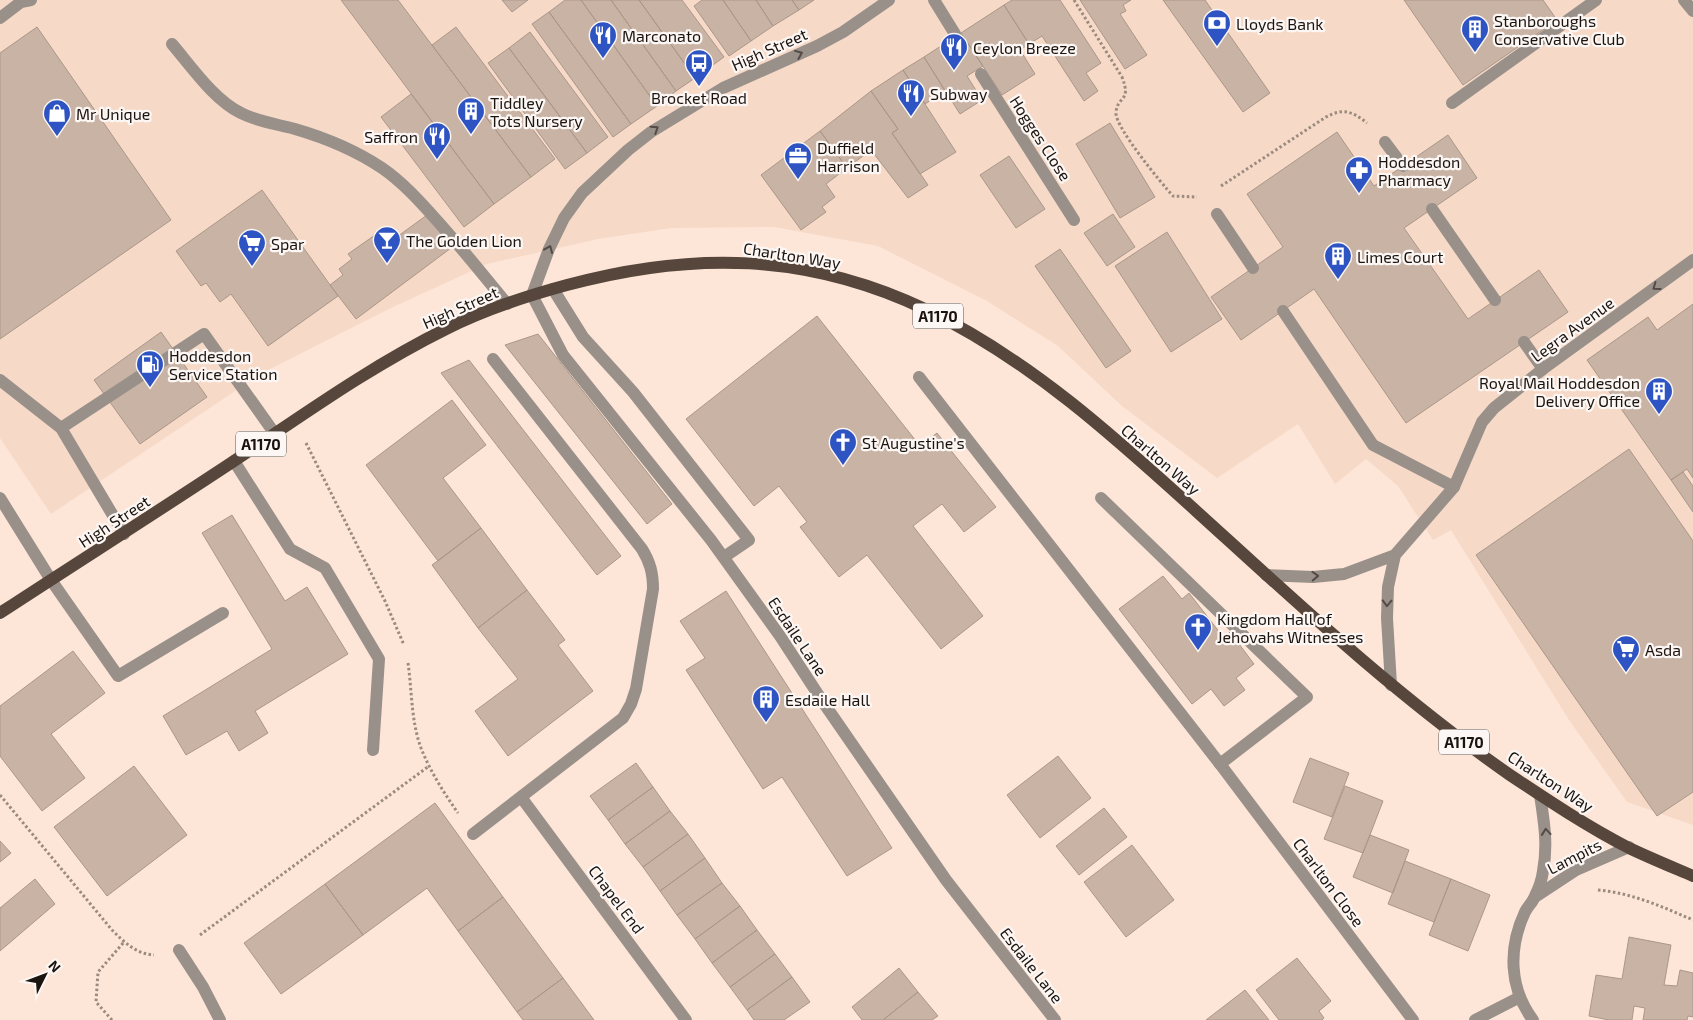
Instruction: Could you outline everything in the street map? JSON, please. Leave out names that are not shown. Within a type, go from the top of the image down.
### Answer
[{"type":"main road","name":"Charlton Way","points":[[532,295],[610,274],[647,268],[702,262],[747,262],[836,276],[872,287],[926,310],[974,335],[1013,360],[1063,397],[1134,455],[1326,630],[1391,685],[1470,747],[1582,822],[1629,847],[1693,876]]},
{"type":"main road","name":"High Street","points":[[0,613],[397,356],[449,327],[532,295]]},
{"type":"street","points":[[0,18],[22,2],[30,0]]},
{"type":"street","name":"High Street","points":[[532,295],[549,249],[564,218],[582,193],[628,150],[650,132],[723,88],[817,46],[843,32],[890,0]]},
{"type":"street","points":[[934,0],[955,34]]},
{"type":"street","points":[[1452,103],[1596,0]]},
{"type":"street","points":[[1684,0],[1693,11]]},
{"type":"street","points":[[172,44],[208,86],[240,113],[257,120],[334,142],[360,154],[397,179],[437,221],[507,304]]},
{"type":"street","name":"Hogges Close","points":[[981,74],[1074,220]]},
{"type":"street","points":[[1385,142],[1402,166]]},
{"type":"street","points":[[1432,209],[1495,300]]},
{"type":"street","points":[[1217,214],[1253,268]]},
{"type":"street","name":"Legra Avenue","points":[[1391,685],[1387,618],[1388,587],[1395,555],[1454,487],[1482,422],[1494,408],[1543,369],[1693,260]]},
{"type":"street","points":[[553,289],[583,337],[634,392],[749,540],[724,557]]},
{"type":"street","name":"Esdaile Lane","points":[[532,295],[563,355],[724,557],[946,880],[1055,1020]]},
{"type":"street","points":[[1283,311],[1373,445],[1454,487]]},
{"type":"street","points":[[61,428],[204,334],[275,434]]},
{"type":"street","points":[[1524,342],[1543,369]]},
{"type":"street","points":[[473,834],[623,718],[631,704],[636,689],[652,589],[652,574],[649,561],[642,548],[493,359]]},
{"type":"street","name":"Charlton Close","points":[[918,377],[1220,764],[1413,1020]]},
{"type":"street","points":[[0,380],[61,428],[124,534]]},
{"type":"street","points":[[234,461],[290,549],[325,568],[379,658],[373,750]]},
{"type":"street","points":[[0,498],[51,580],[118,676],[223,613]]},
{"type":"street","points":[[1101,498],[1307,697],[1220,764]]},
{"type":"street","name":"Legra Avenue","points":[[1266,575],[1313,577],[1344,574],[1395,555]]},
{"type":"street","name":"Lampits","points":[[1533,1020],[1520,997],[1512,963],[1515,936],[1526,910],[1535,897],[1543,872],[1547,846],[1540,795]]},
{"type":"street","name":"Chapel End","points":[[521,797],[686,1020]]},
{"type":"street","name":"Lampits","points":[[1535,897],[1576,870],[1629,847]]},
{"type":"street","points":[[179,950],[203,987],[220,1020]]},
{"type":"street","points":[[1475,1020],[1520,997]]},
{"type":"path","points":[[1074,0],[1122,77],[1126,87],[1126,96],[1118,105],[1116,114],[1138,153],[1162,185],[1173,196],[1205,197]]},
{"type":"path","points":[[1213,191],[1337,111],[1358,116],[1370,125],[1385,142]]},
{"type":"path","points":[[0,795],[112,930],[124,942],[137,950],[151,955],[179,950],[429,766]]},
{"type":"path","points":[[1596,890],[1614,892],[1651,902],[1693,920]]},
{"type":"path","points":[[112,1020],[96,1002],[98,972],[124,942]]},
{"type":"shaded area","points":[[0,0],[1693,0],[1693,825],[1627,802],[1569,720],[1451,530],[1433,540],[1398,486],[1366,459],[1335,484],[1298,424],[1217,478],[1122,406],[1058,346],[987,301],[878,246],[774,227],[671,228],[598,239],[487,264],[393,307],[262,373],[51,514],[0,438]]},
{"type":"building","name":"Tiddley Tots Nursery","points":[[341,0],[398,0],[531,177],[494,204]]},
{"type":"building","points":[[502,0],[528,0],[512,12]]},
{"type":"building","name":"Marconato","points":[[565,0],[581,0],[657,106],[631,124],[549,12]]},
{"type":"building","points":[[581,0],[611,0],[676,91],[657,106]]},
{"type":"building","points":[[611,0],[639,0],[695,78],[676,91]]},
{"type":"building","points":[[639,0],[682,0],[724,57],[695,78]]},
{"type":"building","points":[[702,0],[723,0],[751,41],[729,56],[694,6]]},
{"type":"building","points":[[723,0],[756,0],[773,26],[751,41]]},
{"type":"building","points":[[756,0],[792,0],[799,10],[773,26]]},
{"type":"building","points":[[792,0],[814,0],[799,10]]},
{"type":"building","points":[[1012,0],[1060,0],[1101,63],[1086,73],[1098,91],[1084,101],[1042,36],[1029,44],[1004,5]]},
{"type":"building","points":[[1080,0],[1131,0],[1123,5],[1126,11],[1120,14],[1147,55],[1125,69]]},
{"type":"building","name":"Lloyds Bank","points":[[1163,0],[1205,0],[1270,93],[1243,112]]},
{"type":"building","name":"Stanboroughs Conservative Club","points":[[1404,0],[1543,0],[1557,20],[1463,85]]},
{"type":"building","points":[[1004,5],[1029,44],[1020,50],[1035,74],[1002,95],[961,33]]},
{"type":"building","points":[[549,12],[631,124],[613,137],[532,24]]},
{"type":"building","name":"Mr Unique","points":[[37,27],[171,220],[0,339],[0,53]]},
{"type":"building","points":[[456,27],[555,159],[531,177],[432,45]]},
{"type":"building","points":[[530,32],[608,137],[587,153],[509,48]]},
{"type":"building","name":"Ceylon Breeze","points":[[961,33],[983,66],[967,76],[982,100],[960,114],[924,57]]},
{"type":"building","points":[[509,48],[587,153],[565,169],[488,63]]},
{"type":"building","points":[[924,57],[945,91],[925,104],[903,70]]},
{"type":"building","name":"Subway","points":[[903,70],[956,152],[920,174],[892,133],[898,129],[871,91]]},
{"type":"building","points":[[871,91],[898,129],[892,133],[928,185],[908,198],[871,150],[847,168],[820,131]]},
{"type":"building","name":"Saffron","points":[[411,94],[494,204],[464,227],[381,117]]},
{"type":"building","points":[[1110,123],[1155,197],[1120,218],[1076,144]]},
{"type":"building","name":"Duffield Harrison","points":[[820,131],[847,168],[826,184],[835,197],[822,207],[826,212],[801,230],[761,175]]},
{"type":"building","name":"Limes Court","points":[[1337,132],[1374,186],[1448,135],[1477,178],[1404,228],[1468,319],[1539,270],[1568,312],[1406,423],[1314,289],[1241,340],[1211,297],[1283,247],[1247,194]]},
{"type":"building","points":[[1009,156],[1045,209],[1016,228],[980,175]]},
{"type":"building","name":"Spar","points":[[262,190],[338,296],[268,346],[231,294],[220,302],[206,283],[201,286],[176,251]]},
{"type":"building","points":[[1113,214],[1135,247],[1107,266],[1084,233]]},
{"type":"building","name":"The Golden Lion","points":[[427,215],[451,248],[356,319],[330,285],[343,275],[339,269],[352,259],[348,254],[375,235],[383,247]]},
{"type":"building","points":[[1167,232],[1222,319],[1171,352],[1115,266]]},
{"type":"building","points":[[1060,249],[1131,351],[1106,368],[1035,266]]},
{"type":"building","name":"Royal Mail Hoddesdon Delivery Office","points":[[1693,304],[1693,478],[1687,469],[1671,480],[1587,360],[1648,317],[1657,330]]},
{"type":"building","name":"St Augustine's","points":[[817,316],[920,446],[937,433],[996,507],[964,532],[942,504],[913,526],[983,616],[941,649],[867,555],[839,577],[800,527],[807,522],[779,486],[754,506],[686,419]]},
{"type":"building","name":"Hoddesdon Service Station","points":[[161,332],[207,397],[140,444],[94,380]]},
{"type":"building","points":[[538,334],[672,504],[647,524],[505,345]]},
{"type":"building","points":[[469,360],[621,556],[597,575],[441,373]]},
{"type":"building","points":[[452,400],[486,445],[443,478],[481,528],[438,561],[366,465]]},
{"type":"building","name":"Asda","points":[[1629,449],[1693,541],[1693,792],[1657,816],[1476,555]]},
{"type":"building","points":[[1683,472],[1693,486],[1693,512],[1671,480]]},
{"type":"building","points":[[232,515],[285,601],[307,587],[348,654],[255,711],[268,733],[239,751],[227,731],[186,755],[163,716],[272,649],[202,533]]},
{"type":"building","points":[[481,528],[527,590],[478,628],[432,565]]},
{"type":"building","name":"Kingdom Hall of Jehovahs Witnesses","points":[[1163,576],[1182,599],[1189,593],[1224,638],[1230,632],[1254,664],[1236,678],[1245,690],[1224,706],[1211,689],[1192,704],[1119,609]]},
{"type":"building","points":[[527,590],[565,640],[558,645],[593,691],[508,756],[475,711],[518,679],[478,628]]},
{"type":"building","name":"Esdaile Hall","points":[[726,591],[892,848],[847,876],[782,777],[763,789],[686,670],[705,658],[680,621]]},
{"type":"building","points":[[73,651],[105,693],[51,734],[85,778],[42,811],[0,756],[0,706]]},
{"type":"building","points":[[1058,756],[1091,798],[1040,838],[1007,795]]},
{"type":"building","points":[[1310,758],[1349,773],[1332,817],[1293,802]]},
{"type":"building","points":[[636,763],[653,787],[608,820],[590,796]]},
{"type":"building","points":[[134,766],[187,835],[107,896],[54,827]]},
{"type":"building","points":[[1345,786],[1383,801],[1363,853],[1324,839]]},
{"type":"building","points":[[653,787],[670,811],[625,844],[608,820]]},
{"type":"building","points":[[435,803],[503,897],[458,931],[427,888],[363,935],[325,884]]},
{"type":"building","points":[[1104,808],[1127,837],[1079,875],[1056,846]]},
{"type":"building","points":[[670,811],[688,834],[643,867],[625,844]]},
{"type":"building","points":[[688,834],[705,858],[660,891],[643,867]]},
{"type":"building","points":[[1370,835],[1409,850],[1393,893],[1353,877]]},
{"type":"building","points":[[0,841],[11,853],[0,862]]},
{"type":"building","points":[[1132,845],[1174,900],[1126,937],[1084,882]]},
{"type":"building","points":[[705,858],[722,883],[677,915],[660,891]]},
{"type":"building","points":[[1405,861],[1451,879],[1434,922],[1388,904]]},
{"type":"building","points":[[35,879],[55,904],[0,951],[0,908]]},
{"type":"building","points":[[1451,879],[1490,895],[1468,951],[1429,935]]},
{"type":"building","points":[[722,883],[740,906],[695,939],[677,915]]},
{"type":"building","points":[[325,884],[363,935],[281,994],[244,943]]},
{"type":"building","points":[[503,897],[563,978],[517,1012],[458,931]]},
{"type":"building","points":[[740,906],[757,930],[712,963],[695,939]]},
{"type":"building","points":[[757,930],[775,954],[730,987],[712,963]]},
{"type":"building","points":[[1629,937],[1671,945],[1664,985],[1677,986],[1680,970],[1693,973],[1693,1017],[1688,1016],[1687,1020],[1643,1020],[1645,1008],[1634,1006],[1632,1020],[1609,1020],[1589,1016],[1596,975],[1622,979]]},
{"type":"building","points":[[775,954],[792,977],[747,1010],[730,987]]},
{"type":"building","points":[[1297,958],[1331,1001],[1319,1011],[1324,1018],[1322,1020],[1279,1020],[1256,990]]},
{"type":"building","points":[[899,968],[918,992],[883,1020],[862,1020],[852,1007]]},
{"type":"building","points":[[792,977],[810,1002],[784,1020],[754,1020],[747,1010]]},
{"type":"building","points":[[563,978],[594,1020],[523,1020],[517,1012]]},
{"type":"building","points":[[1245,990],[1269,1020],[1206,1020]]},
{"type":"building","points":[[918,992],[938,1016],[932,1020],[883,1020]]},
{"type":"place","name":"Lloyds Bank","points":[[1217,47]]},
{"type":"place","name":"Stanboroughs Conservative Club","points":[[1475,53]]},
{"type":"place","name":"Marconato","points":[[603,59]]},
{"type":"place","name":"Ceylon Breeze","points":[[954,71]]},
{"type":"place","name":"Brocket Road","points":[[699,87]]},
{"type":"place","name":"Subway","points":[[911,117]]},
{"type":"place","name":"Tiddley Tots Nursery","points":[[471,135]]},
{"type":"place","name":"Mr Unique","points":[[57,137]]},
{"type":"place","name":"Saffron","points":[[437,160]]},
{"type":"place","name":"Duffield Harrison","points":[[798,180]]},
{"type":"place","name":"Hoddesdon Pharmacy","points":[[1359,194]]},
{"type":"place","name":"The Golden Lion","points":[[387,264]]},
{"type":"place","name":"Spar","points":[[252,267]]},
{"type":"place","name":"Limes Court","points":[[1338,280]]},
{"type":"place","name":"Hoddesdon Service Station","points":[[150,388]]},
{"type":"place","name":"Royal Mail Hoddesdon Delivery Office","points":[[1659,415]]},
{"type":"place","name":"St Augustine's","points":[[843,466]]},
{"type":"place","name":"Kingdom Hall of Jehovahs Witnesses","points":[[1198,651]]},
{"type":"place","name":"Asda","points":[[1626,673]]},
{"type":"place","name":"Esdaile Hall","points":[[766,723]]}]
